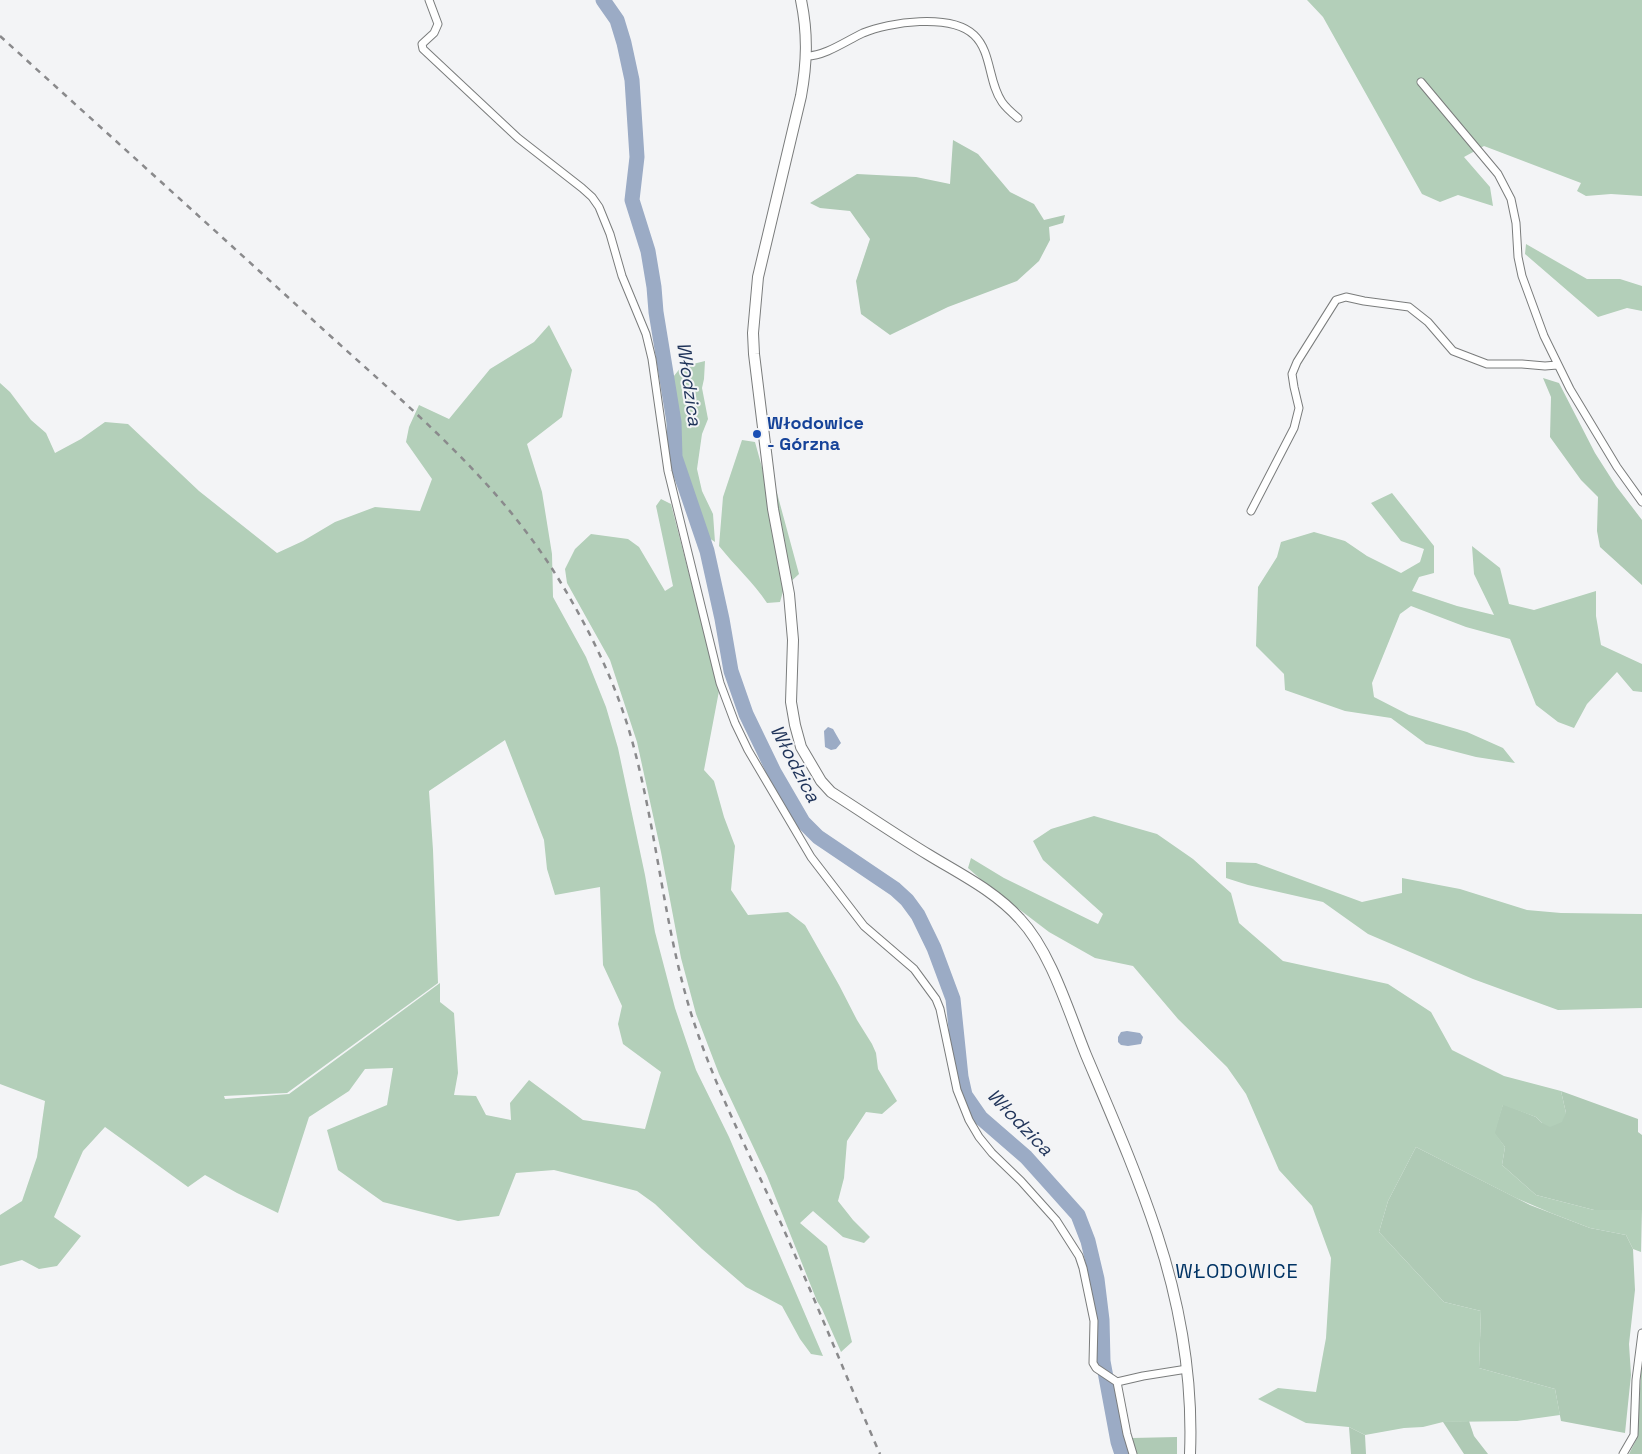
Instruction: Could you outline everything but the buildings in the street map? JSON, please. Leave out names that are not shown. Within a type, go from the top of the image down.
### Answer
[{"type":"street","points":[[429,0],[438,24],[434,32],[422,44],[423,49],[518,138],[592,197],[599,208],[610,234],[622,276],[646,334],[652,360],[668,471],[720,683],[748,750],[811,856],[864,926],[914,969],[936,999],[940,1009],[957,1090],[969,1120],[992,1153],[1021,1181],[1056,1220],[1079,1256],[1094,1321],[1093,1364],[1114,1380],[1187,1369]]},
{"type":"street","points":[[801,0],[807,56],[801,96],[758,277],[753,333],[756,379],[772,509],[789,594],[793,640],[791,702],[795,725],[801,747],[821,781],[832,792],[996,897],[1022,920],[1040,947],[1108,1106],[1157,1234],[1177,1314],[1187,1369],[1191,1409],[1190,1454]]},
{"type":"street","points":[[807,56],[817,56],[865,32],[905,22],[936,22],[954,26],[973,33],[980,42],[1001,101],[1018,118]]},
{"type":"street","points":[[1421,82],[1498,174],[1511,199],[1522,276],[1544,336],[1570,389],[1617,467],[1642,502]]},
{"type":"street","points":[[1251,511],[1294,428],[1299,408],[1292,374],[1297,362],[1336,300],[1346,297],[1409,307],[1428,322],[1453,351],[1487,364],[1557,365]]},
{"type":"street","points":[[1623,1454],[1634,1434],[1636,1380],[1642,1333]]},
{"type":"street","points":[[1114,1380],[1133,1454]]},
{"type":"green space","points":[[1307,0],[1642,0],[1642,196],[1611,194],[1586,196],[1577,191],[1581,183],[1484,146],[1464,157],[1490,187],[1493,206],[1458,195],[1440,202],[1422,194],[1323,17]]},
{"type":"green space","points":[[953,140],[978,154],[1010,192],[1034,204],[1044,220],[1065,215],[1063,223],[1049,227],[1050,240],[1039,261],[1017,281],[948,307],[890,335],[861,314],[856,281],[870,239],[850,211],[820,208],[810,203],[857,174],[916,177],[950,184]]},
{"type":"green space","points":[[1526,244],[1587,279],[1620,279],[1642,286],[1642,311],[1627,308],[1598,317],[1525,254]]},
{"type":"green space","points":[[549,325],[572,370],[562,417],[527,444],[542,492],[552,554],[553,597],[586,657],[606,707],[618,748],[655,932],[675,1008],[696,1070],[729,1137],[823,1356],[811,1354],[800,1339],[782,1306],[746,1287],[702,1249],[655,1204],[637,1191],[554,1170],[516,1173],[499,1216],[458,1221],[383,1202],[338,1170],[327,1130],[387,1105],[393,1068],[365,1069],[349,1091],[309,1117],[278,1213],[205,1175],[188,1187],[105,1127],[83,1151],[54,1217],[81,1236],[57,1266],[39,1269],[22,1260],[0,1266],[0,1215],[22,1201],[37,1157],[45,1101],[0,1084],[0,383],[10,392],[31,420],[46,433],[55,453],[81,439],[105,422],[128,424],[199,491],[277,553],[303,541],[335,522],[375,507],[420,511],[432,479],[406,442],[409,427],[419,405],[449,419],[490,369],[534,342]],"holes":[[[505,740],[544,840],[547,869],[555,895],[600,887],[603,965],[622,1006],[618,1024],[623,1044],[661,1072],[645,1129],[583,1120],[529,1080],[510,1103],[511,1120],[486,1115],[476,1096],[454,1095],[458,1073],[454,1013],[440,1002],[440,983],[289,1094],[225,1099],[224,1096],[287,1093],[438,983],[429,791]]]},
{"type":"green space","points":[[705,361],[702,388],[708,419],[702,434],[697,469],[702,491],[713,514],[715,542],[709,538],[682,468],[669,444],[663,390],[681,367]]},
{"type":"green space","points":[[1543,378],[1559,383],[1595,453],[1616,486],[1642,520],[1642,585],[1600,547],[1597,531],[1598,497],[1581,480],[1550,437],[1551,397]]},
{"type":"green space","points":[[742,440],[755,442],[763,471],[777,493],[799,574],[784,588],[780,602],[767,603],[719,546],[723,497]]},
{"type":"green space","points":[[1392,493],[1434,546],[1434,573],[1419,577],[1412,591],[1457,606],[1494,615],[1474,574],[1472,546],[1500,568],[1509,604],[1534,610],[1596,591],[1596,616],[1601,645],[1642,664],[1642,692],[1633,691],[1617,672],[1587,704],[1574,728],[1558,722],[1536,705],[1510,639],[1466,627],[1411,606],[1400,614],[1372,683],[1374,697],[1409,715],[1467,732],[1503,748],[1515,763],[1476,757],[1426,744],[1391,718],[1345,711],[1285,690],[1284,674],[1256,646],[1258,587],[1277,557],[1281,542],[1314,532],[1345,541],[1367,556],[1401,573],[1420,562],[1424,549],[1401,541],[1371,503]]},
{"type":"green space","points":[[661,499],[671,504],[719,691],[704,770],[714,781],[724,817],[735,846],[731,890],[748,915],[788,912],[805,925],[872,1044],[876,1053],[878,1069],[897,1101],[882,1114],[866,1112],[847,1141],[844,1178],[838,1201],[870,1237],[864,1243],[843,1237],[813,1211],[800,1223],[827,1246],[852,1342],[841,1352],[817,1301],[767,1176],[719,1074],[696,1014],[681,958],[661,852],[637,742],[610,660],[567,583],[565,569],[575,549],[591,534],[628,539],[639,547],[665,591],[673,586],[656,506]]},
{"type":"green space","points":[[1094,816],[1157,834],[1193,859],[1231,893],[1239,923],[1283,961],[1388,984],[1431,1012],[1452,1050],[1504,1076],[1561,1091],[1566,1113],[1562,1122],[1550,1127],[1536,1117],[1503,1105],[1495,1133],[1505,1147],[1502,1165],[1536,1195],[1594,1210],[1642,1210],[1641,1252],[1633,1249],[1626,1235],[1590,1228],[1551,1213],[1516,1198],[1416,1147],[1388,1201],[1379,1232],[1444,1302],[1481,1311],[1479,1368],[1555,1389],[1560,1415],[1517,1421],[1443,1422],[1423,1427],[1404,1428],[1365,1435],[1349,1427],[1306,1423],[1258,1399],[1278,1388],[1316,1392],[1326,1338],[1331,1258],[1312,1206],[1279,1170],[1246,1094],[1227,1067],[1178,1019],[1133,966],[1095,958],[1049,932],[968,868],[971,858],[1004,878],[1098,924],[1103,914],[1043,860],[1033,841],[1051,829]]},
{"type":"green space","points":[[1226,862],[1256,863],[1362,902],[1402,893],[1402,878],[1460,889],[1527,910],[1561,913],[1642,914],[1642,1008],[1558,1010],[1473,979],[1368,934],[1323,902],[1248,885],[1226,878]]},
{"type":"green space","points":[[1561,1091],[1638,1119],[1638,1132],[1642,1135],[1642,1210],[1594,1210],[1536,1195],[1502,1165],[1505,1147],[1494,1133],[1503,1104],[1536,1117],[1542,1123],[1566,1113]]},
{"type":"green space","points":[[1416,1147],[1530,1205],[1590,1228],[1626,1235],[1633,1249],[1635,1290],[1629,1344],[1631,1375],[1625,1433],[1561,1421],[1555,1389],[1479,1368],[1481,1311],[1444,1302],[1379,1232],[1388,1201]]},
{"type":"green space","points":[[1642,1356],[1642,1454],[1629,1454],[1637,1438]]},
{"type":"green space","points":[[1469,1421],[1474,1436],[1488,1454],[1464,1454],[1443,1422]]},
{"type":"green space","points":[[1349,1427],[1365,1435],[1366,1454],[1351,1454]]},
{"type":"green space","points":[[1177,1437],[1177,1454],[1137,1454],[1132,1438]]},
{"type":"water","points":[[828,727],[833,729],[841,743],[836,749],[831,750],[825,747],[824,731]]},
{"type":"water","points":[[1121,1032],[1140,1033],[1143,1037],[1141,1044],[1121,1045],[1118,1042],[1118,1037]]},
{"type":"waterway","name":"Włodzica","points":[[603,0],[617,20],[632,80],[637,157],[632,200],[648,251],[674,422],[675,457],[707,551],[731,671],[746,714],[774,772],[803,822],[818,837],[895,889],[907,900],[918,915],[934,948],[953,999],[961,1077],[965,1095],[981,1118],[1026,1157],[1078,1215],[1088,1241],[1097,1279],[1102,1320],[1103,1361],[1118,1442],[1122,1454]]},
{"type":"railway","points":[[0,36],[453,449],[511,512],[537,546],[561,583],[604,663],[628,726],[649,813],[681,978],[698,1035],[740,1135],[788,1238],[880,1454]]},
{"type":"place","name":"Włodowice - Górzna","points":[[757,434]]},
{"type":"district","name":"WŁODOWICE","points":[[1237,1273]]}]
